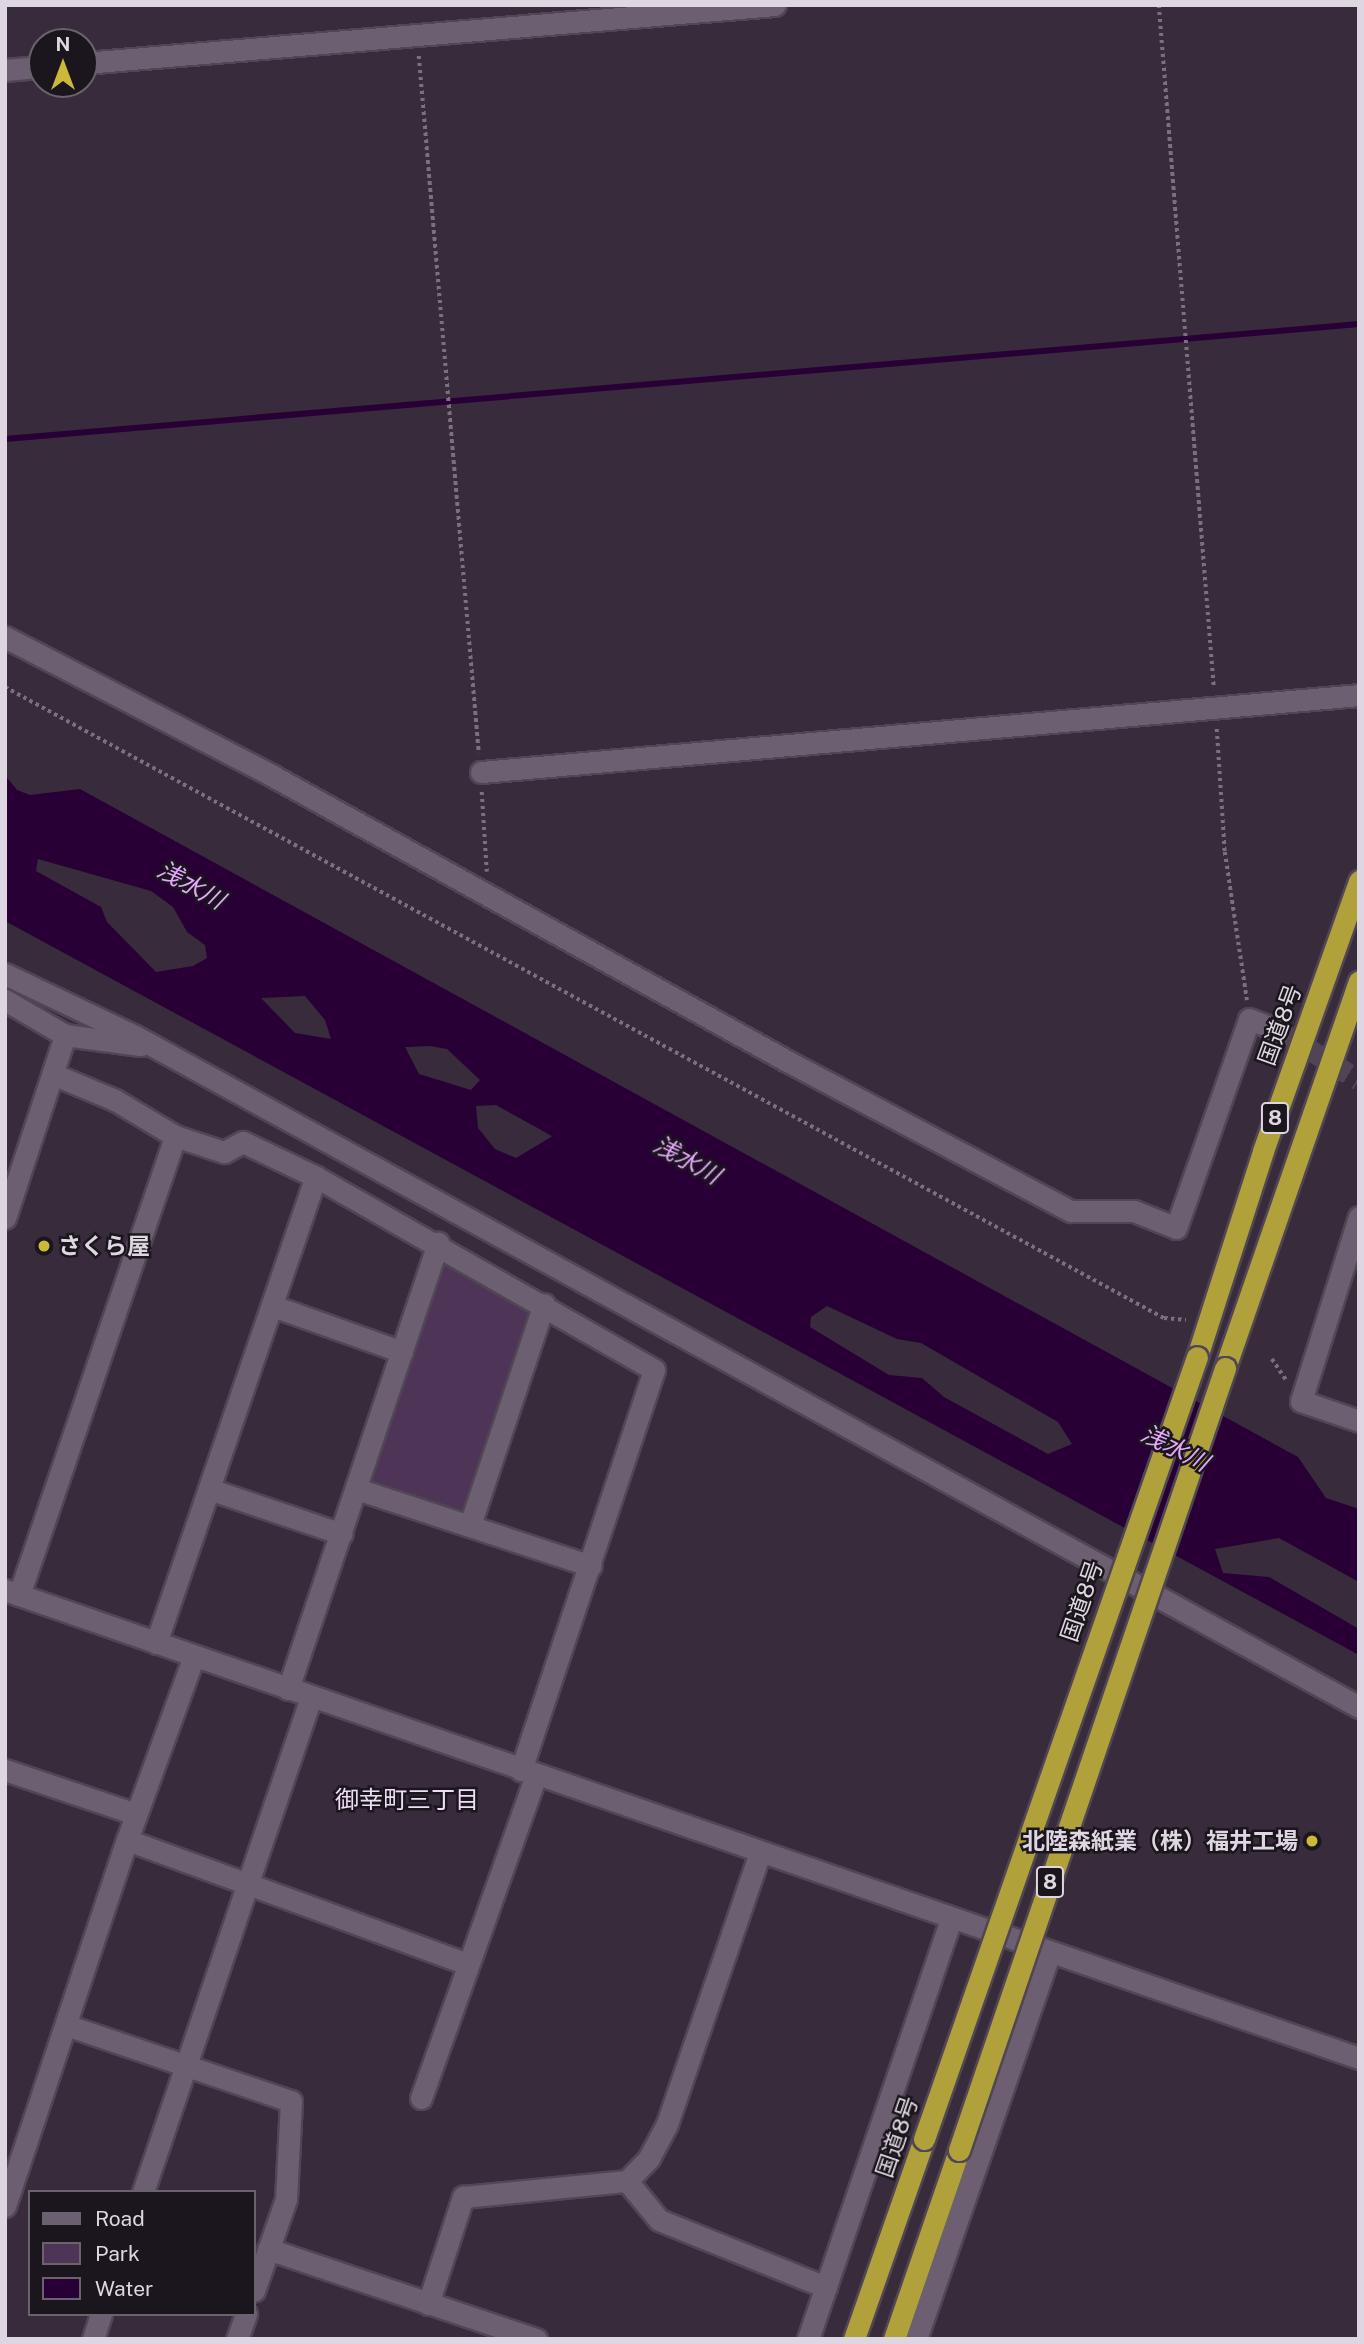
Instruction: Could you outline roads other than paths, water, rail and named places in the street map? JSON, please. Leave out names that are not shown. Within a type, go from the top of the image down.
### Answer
[{"type":"highway","name":"国道8号","points":[[854,2339],[1197,1357],[1263,1151],[1359,881]]},
{"type":"highway","name":"8","points":[[894,2339],[1359,982]]},
{"type":"street","points":[[98,62],[775,5]]},
{"type":"street","points":[[5,70],[28,68]]},
{"type":"street","points":[[5,636],[271,775],[1071,1212],[1134,1211],[1176,1228],[1249,1019],[1278,1030]]},
{"type":"street","points":[[481,772],[1359,695]]},
{"type":"street","points":[[5,974],[157,1048],[1359,1707]]},
{"type":"street","points":[[5,1000],[65,1035],[157,1048]]},
{"type":"street","points":[[5,1218],[55,1075],[65,1035]]},
{"type":"street","points":[[55,1075],[115,1100],[174,1136],[223,1152],[243,1142],[316,1177],[438,1243],[654,1370],[529,1772],[421,2098]]},
{"type":"street","points":[[174,1136],[12,1593],[951,1920],[1359,2058]]},
{"type":"street","points":[[156,1643],[316,1177]]},
{"type":"street","points":[[1359,1217],[1301,1401],[1359,1422]]},
{"type":"street","points":[[288,1689],[438,1243]]},
{"type":"street","points":[[470,1525],[544,1304]]},
{"type":"street","points":[[273,1306],[402,1352]]},
{"type":"street","points":[[209,1489],[342,1534]]},
{"type":"street","points":[[357,1489],[591,1566]]},
{"type":"street","points":[[5,2206],[15,2145],[66,2025],[136,1814],[194,1656]]},
{"type":"street","points":[[144,2190],[250,1884],[311,1697]]},
{"type":"street","points":[[5,1770],[136,1814]]},
{"type":"street","points":[[127,1840],[467,1964]]},
{"type":"street","points":[[428,2304],[463,2197],[627,2181],[649,2158],[667,2123],[760,1853]]},
{"type":"street","points":[[807,2339],[951,1920]]},
{"type":"street","points":[[916,2339],[1050,1952]]},
{"type":"street","points":[[66,2025],[291,2101],[286,2199],[256,2285]]},
{"type":"street","points":[[627,2181],[659,2220],[826,2287]]},
{"type":"street","points":[[268,2249],[536,2339]]},
{"type":"street","points":[[93,2339],[101,2316]]},
{"type":"street","points":[[237,2339],[245,2316]]},
{"type":"water","name":"浅水川","points":[[5,775],[17,790],[30,795],[80,789],[1298,1457],[1326,1498],[1359,1509],[1359,1582],[1279,1538],[1215,1549],[1223,1573],[1269,1577],[1359,1629],[1359,1655],[5,921]],"holes":[[[38,859],[151,891],[173,907],[187,932],[205,945],[207,958],[193,966],[156,972],[107,922],[101,907],[36,871]],[[305,996],[325,1020],[331,1039],[295,1033],[261,998]],[[430,1046],[447,1049],[480,1080],[471,1090],[419,1074],[405,1047]],[[496,1105],[552,1136],[516,1158],[495,1149],[478,1128],[476,1106]],[[827,1306],[897,1339],[921,1343],[1058,1422],[1072,1444],[1048,1454],[944,1397],[922,1378],[889,1375],[810,1327],[811,1317]]]},
{"type":"waterway","points":[[5,439],[1359,324]]},
{"type":"tunnel","points":[[1278,1030],[1359,1080]]},
{"type":"place","name":"さくら屋","points":[[44,1246]]},
{"type":"place","name":"北陸森紙業（株）福井工場","points":[[1312,1841]]},
{"type":"district","name":"御幸町三丁目","points":[[407,1800]]}]
